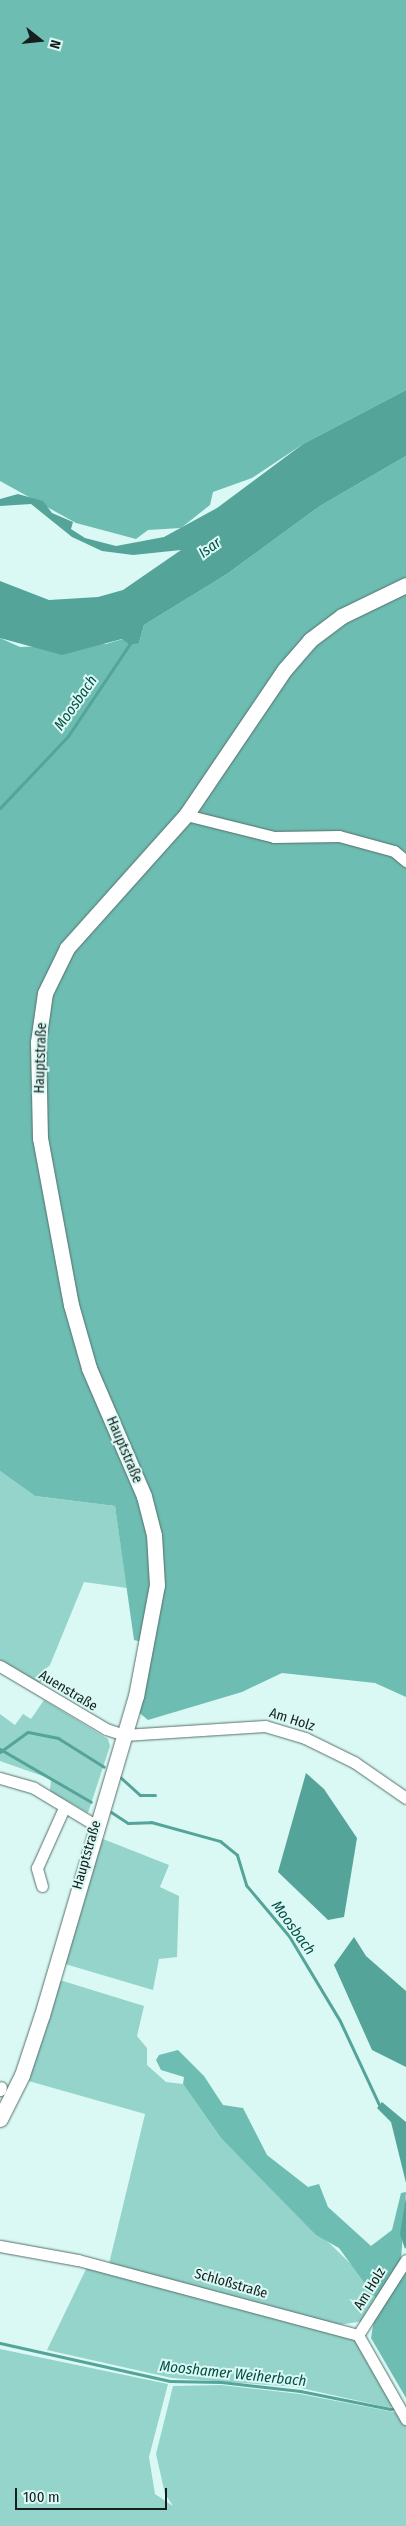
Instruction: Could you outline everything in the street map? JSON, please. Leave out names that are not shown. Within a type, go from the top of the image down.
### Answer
[{"type":"main road","name":"Hauptstraße","points":[[0,2119],[22,2075],[39,2024],[95,1825],[124,1734],[152,1622],[157,1585],[154,1535],[144,1496],[89,1368],[71,1306],[40,1138],[38,1042],[45,993],[67,948],[186,815],[285,668],[310,640],[342,616],[406,585]]},
{"type":"street","points":[[186,815],[274,837],[339,836],[394,851],[406,860]]},
{"type":"street","name":"Auenstraße","points":[[0,1666],[86,1721],[124,1734]]},
{"type":"street","name":"Am Holz","points":[[124,1734],[265,1726],[354,1762],[406,1798]]},
{"type":"street","points":[[0,1778],[34,1788],[64,1808],[95,1825]]},
{"type":"street","points":[[42,1886],[37,1868],[64,1808]]},
{"type":"street","name":"Schloßstraße","points":[[0,2246],[97,2265],[358,2335]]},
{"type":"street","name":"Am Holz","points":[[358,2335],[406,2260]]},
{"type":"street","points":[[358,2335],[402,2411]]},
{"type":"shaded area","points":[[0,0],[406,0],[406,390],[303,444],[252,478],[213,492],[210,505],[181,528],[148,530],[136,539],[76,523],[0,481]]},
{"type":"shaded area","points":[[406,456],[406,1697],[375,1683],[282,1673],[242,1692],[148,1720],[137,1711],[154,1645],[134,1640],[115,1506],[35,1496],[0,1471],[0,638],[20,647],[106,644],[123,639],[139,643],[144,625],[227,574],[320,506]]},
{"type":"shaded area","points":[[0,1471],[35,1496],[115,1506],[127,1588],[84,1582],[43,1682],[35,1684],[0,1663]]},
{"type":"shaded area","points":[[44,1700],[108,1739],[110,1746],[88,1813],[50,1791],[51,1779],[0,1761],[0,1714],[15,1725],[23,1714],[31,1719]]},
{"type":"shaded area","points":[[98,1837],[169,1865],[160,1887],[179,1896],[177,1957],[159,1959],[153,1990],[65,1964]]},
{"type":"shaded area","points":[[63,1981],[144,2006],[137,2036],[147,2048],[147,2065],[166,2082],[183,2084],[221,2138],[357,2270],[377,2300],[364,2321],[338,2325],[109,2264],[145,2114],[25,2080],[55,1982]]},
{"type":"shaded area","points":[[178,2050],[204,2076],[223,2105],[243,2108],[267,2155],[308,2187],[319,2184],[328,2207],[371,2246],[392,2230],[401,2193],[406,2192],[401,2260],[377,2300],[339,2248],[316,2235],[221,2138],[183,2084],[184,2077],[161,2070],[156,2060],[159,2055]]},
{"type":"shaded area","points":[[406,2266],[406,2398],[371,2338],[374,2319]]},
{"type":"shaded area","points":[[87,2267],[355,2340],[393,2400],[391,2408],[296,2387],[172,2378],[47,2350]]},
{"type":"shaded area","points":[[0,2349],[168,2384],[149,2457],[155,2494],[173,2506],[165,2494],[156,2454],[173,2386],[221,2385],[300,2394],[399,2413],[406,2424],[406,2526],[0,2526]]},
{"type":"water","name":"Isar","points":[[406,390],[406,456],[320,506],[227,574],[144,625],[139,643],[130,645],[122,639],[62,655],[0,638],[0,581],[49,600],[98,597],[123,590],[181,550],[133,555],[102,551],[72,537],[31,504],[0,506],[0,499],[18,494],[43,501],[52,513],[73,522],[71,529],[85,538],[116,546],[164,537],[217,508],[303,444]]},
{"type":"water","points":[[306,1773],[324,1789],[357,1838],[344,1917],[328,1920],[278,1872]]},
{"type":"water","points":[[354,1937],[366,1956],[406,1991],[406,2067],[372,2050],[334,1965]]},
{"type":"water","points":[[382,2102],[406,2122],[406,2183],[391,2122],[377,2108]]},
{"type":"water","points":[[406,2197],[406,2247],[405,2249],[400,2234]]},
{"type":"waterway","name":"Moosbach","points":[[0,808],[68,736],[131,642]]},
{"type":"waterway","points":[[0,1752],[28,1732],[58,1738],[104,1767]]},
{"type":"waterway","name":"Moosbach","points":[[0,1749],[91,1802]]},
{"type":"waterway","points":[[120,1777],[140,1795],[155,1795]]},
{"type":"waterway","name":"Moosbach","points":[[111,1812],[128,1823],[151,1822],[220,1841],[237,1855],[246,1885],[289,1936],[340,2021],[381,2109]]},
{"type":"waterway","name":"Mooshamer Weiherbach","points":[[0,2343],[170,2381],[221,2382],[300,2391],[390,2409],[406,2407]]}]
